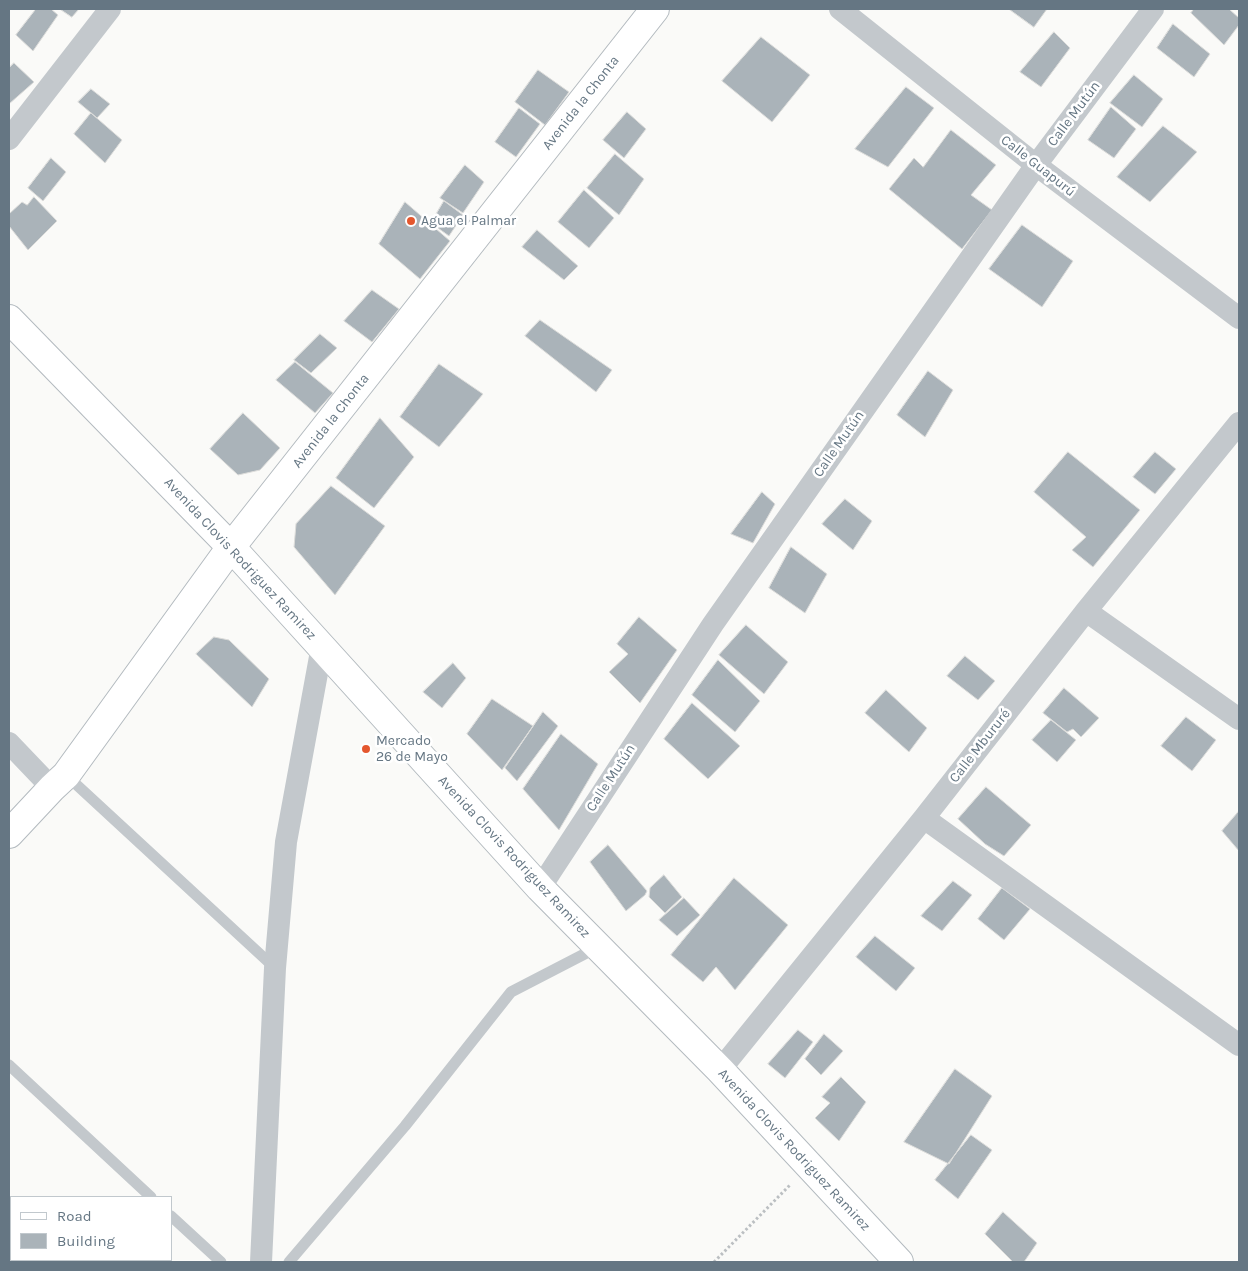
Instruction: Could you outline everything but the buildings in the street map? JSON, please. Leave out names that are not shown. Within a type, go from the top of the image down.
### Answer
[{"type":"main road","name":"Avenida la Chonta","points":[[9,834],[59,782],[231,547],[655,9]]},
{"type":"main road","name":"Avenida Clovis Rodriguez Ramirez","points":[[9,319],[231,547],[540,888],[720,1070],[899,1262]]},
{"type":"street","points":[[9,139],[110,9]]},
{"type":"street","name":"Calle Guapurú","points":[[840,9],[1036,165],[1239,318]]},
{"type":"street","name":"Calle Mutún","points":[[540,888],[713,624],[1036,165],[1153,9]]},
{"type":"street","name":"Calle Mbururé","points":[[720,1070],[924,818],[1086,611],[1238,428]]},
{"type":"street","points":[[1086,611],[1239,719]]},
{"type":"street","points":[[261,1262],[275,968],[286,842],[322,646]]},
{"type":"street","points":[[9,744],[59,782]]},
{"type":"street","points":[[924,818],[1239,1045]]},
{"type":"lane","points":[[59,782],[275,968]]},
{"type":"lane","points":[[289,1262],[405,1126],[511,992],[598,947]]},
{"type":"lane","points":[[9,1065],[150,1196]]},
{"type":"lane","points":[[172,1217],[221,1262]]},
{"type":"path","points":[[714,1262],[810,1166]]},
{"type":"place","name":"Agua el Palmar","points":[[411,221]]},
{"type":"place","name":"Mercado 26 de Mayo","points":[[366,749]]}]
